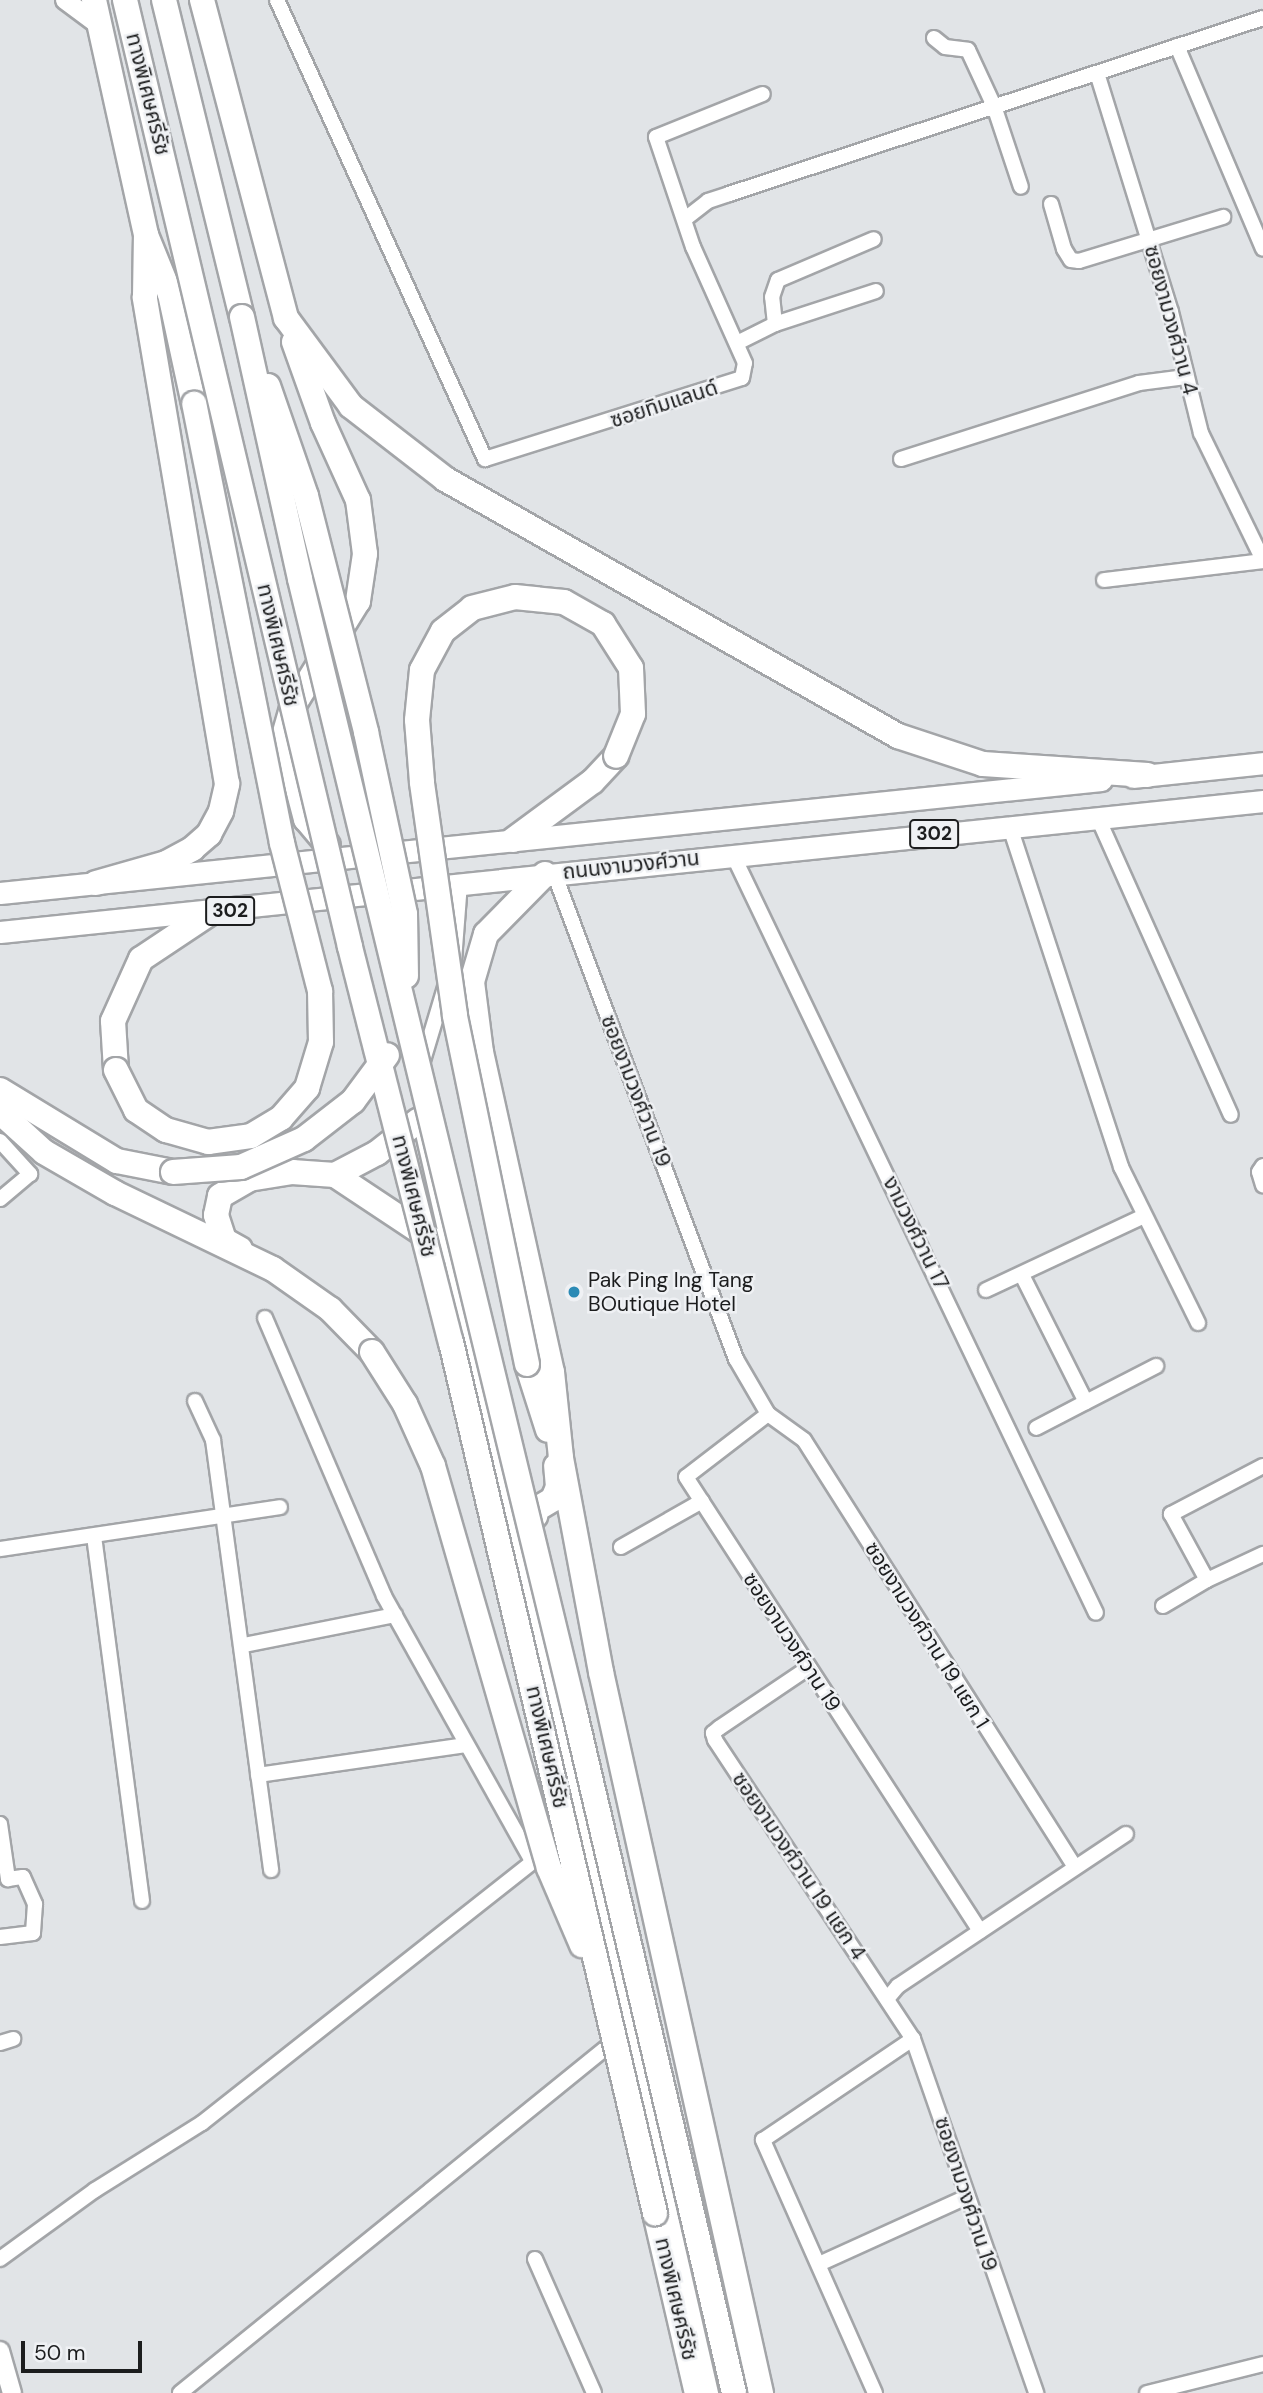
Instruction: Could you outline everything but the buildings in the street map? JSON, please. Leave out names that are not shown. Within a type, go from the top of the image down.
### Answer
[{"type":"highway","points":[[94,0],[146,235],[170,294],[282,843],[320,991],[321,1042],[307,1088],[281,1118],[251,1136],[208,1142],[166,1130],[136,1110],[116,1070],[113,1021],[141,959],[210,914]]},
{"type":"highway","name":"ทางพิเศษศรีรัช","points":[[125,0],[347,934],[457,1369],[698,2393]]},
{"type":"highway","name":"ทางพิเศษศรีรัช","points":[[163,0],[242,317],[300,579],[574,1709],[734,2393]]},
{"type":"highway","points":[[202,0],[286,318],[323,423],[358,500],[365,554],[358,601],[292,708],[284,736],[306,819],[340,858]]},
{"type":"highway","points":[[96,883],[166,863],[192,849],[209,834],[222,811],[227,784],[145,297],[146,235]]},
{"type":"highway","points":[[0,1090],[117,1161],[173,1172],[240,1167],[304,1139],[353,1101],[379,1072],[396,1038],[407,966],[405,914],[388,827],[327,570],[279,414],[242,317]]},
{"type":"highway","points":[[286,318],[351,406],[445,479],[898,736],[983,764],[1148,775]]},
{"type":"highway","points":[[513,839],[593,781],[616,756],[633,713],[631,668],[603,624],[564,601],[515,597],[472,608],[443,631],[422,670],[417,720],[422,782],[455,1015],[527,1364],[558,1455],[574,1521],[601,1672],[761,2393]]},
{"type":"highway","points":[[515,1513],[535,1510],[552,1499],[558,1487],[552,1372],[481,1052],[472,982],[486,934],[550,873]]},
{"type":"highway","points":[[0,1112],[44,1152],[115,1193],[273,1269]]},
{"type":"highway","points":[[335,1175],[377,1153],[419,1120]]},
{"type":"highway","points":[[449,1250],[335,1175],[292,1172],[249,1179],[220,1196],[216,1215],[224,1240],[273,1269],[330,1309],[372,1352],[405,1404],[433,1466],[548,1868],[603,1994]]},
{"type":"highway","points":[[520,1552],[523,1529],[529,1519],[562,1512],[574,1521]]},
{"type":"main road","name":"ถนนงามวงศ์วาน","points":[[0,893],[1263,763]]},
{"type":"main road","name":"ถนนงามวงศ์วาน","points":[[0,932],[210,914],[550,873],[1263,801]]},
{"type":"street","points":[[65,0],[100,26]]},
{"type":"street","name":"ซอยทิมแลนด์","points":[[276,0],[485,459],[742,378],[745,363],[685,219],[656,137],[763,94]]},
{"type":"street","points":[[685,219],[719,198],[1263,18]]},
{"type":"street","points":[[934,38],[945,47],[968,50],[994,106],[1021,187]]},
{"type":"street","points":[[1177,46],[1263,249]]},
{"type":"street","name":"ซอยงามวงศ์วาน 4","points":[[1097,73],[1148,239],[1201,433],[1263,560]]},
{"type":"street","points":[[1051,204],[1071,260],[1223,218]]},
{"type":"street","points":[[775,324],[772,297],[778,280],[874,239]]},
{"type":"street","points":[[737,343],[775,324],[876,291]]},
{"type":"street","points":[[901,459],[1139,383],[1186,377]]},
{"type":"street","points":[[1104,580],[1263,560]]},
{"type":"street","points":[[1098,818],[1231,1115]]},
{"type":"street","points":[[1010,827],[1116,1154],[1142,1217],[1198,1323]]},
{"type":"street","name":"งามวงศ์วาน 17","points":[[733,855],[1096,1613]]},
{"type":"street","name":"ซอยงามวงศ์วาน 19","points":[[550,873],[736,1359],[768,1414],[687,1472],[702,1501],[808,1668],[980,1931]]},
{"type":"street","points":[[460,883],[457,951],[422,1058],[419,1120],[515,1513],[520,1552],[711,2393]]},
{"type":"street","points":[[0,1141],[30,1174],[0,1199]]},
{"type":"street","points":[[1263,1166],[1259,1172],[1263,1185]]},
{"type":"street","points":[[986,1290],[1142,1217]]},
{"type":"street","points":[[1022,1275],[1086,1402]]},
{"type":"street","points":[[265,1318],[395,1615],[532,1861]]},
{"type":"street","points":[[1036,1428],[1156,1366]]},
{"type":"street","points":[[195,1401],[213,1440],[244,1645],[271,1870]]},
{"type":"street","name":"ซอยงามวงศ์วาน 19 แยก 1","points":[[768,1414],[804,1440],[1075,1867]]},
{"type":"street","points":[[1206,1580],[1174,1522],[1173,1509],[1263,1466]]},
{"type":"street","points":[[621,1547],[702,1501]]},
{"type":"street","points":[[0,1549],[280,1507]]},
{"type":"street","points":[[94,1536],[142,1901]]},
{"type":"street","points":[[1163,1605],[1206,1580],[1263,1553]]},
{"type":"street","points":[[244,1645],[395,1615]]},
{"type":"street","name":"ซอยงามวงศ์วาน 19 แยก 4","points":[[808,1668],[713,1733],[887,1999]]},
{"type":"street","points":[[258,1775],[466,1745]]},
{"type":"street","points":[[0,1824],[4,1879],[23,1877],[35,1904],[33,1933],[0,1937]]},
{"type":"street","points":[[0,2259],[95,2190],[202,2123],[532,1861],[583,1824]]},
{"type":"street","points":[[887,1999],[898,1986],[1126,1834]]},
{"type":"street","name":"ซอยงามวงศ์วาน 19","points":[[887,1999],[913,2039],[1035,2393]]},
{"type":"street","points":[[180,2393],[628,2031]]},
{"type":"street","points":[[875,2393],[763,2140],[913,2039]]},
{"type":"street","points":[[819,2264],[967,2197]]},
{"type":"street","points":[[536,2259],[594,2393]]},
{"type":"street","points":[[0,2351],[12,2393]]},
{"type":"street","points":[[1147,2393],[1199,2387],[1263,2364]]},
{"type":"place","name":"Pak Ping Ing Tang BOutique Hotel","points":[[574,1292]]}]
